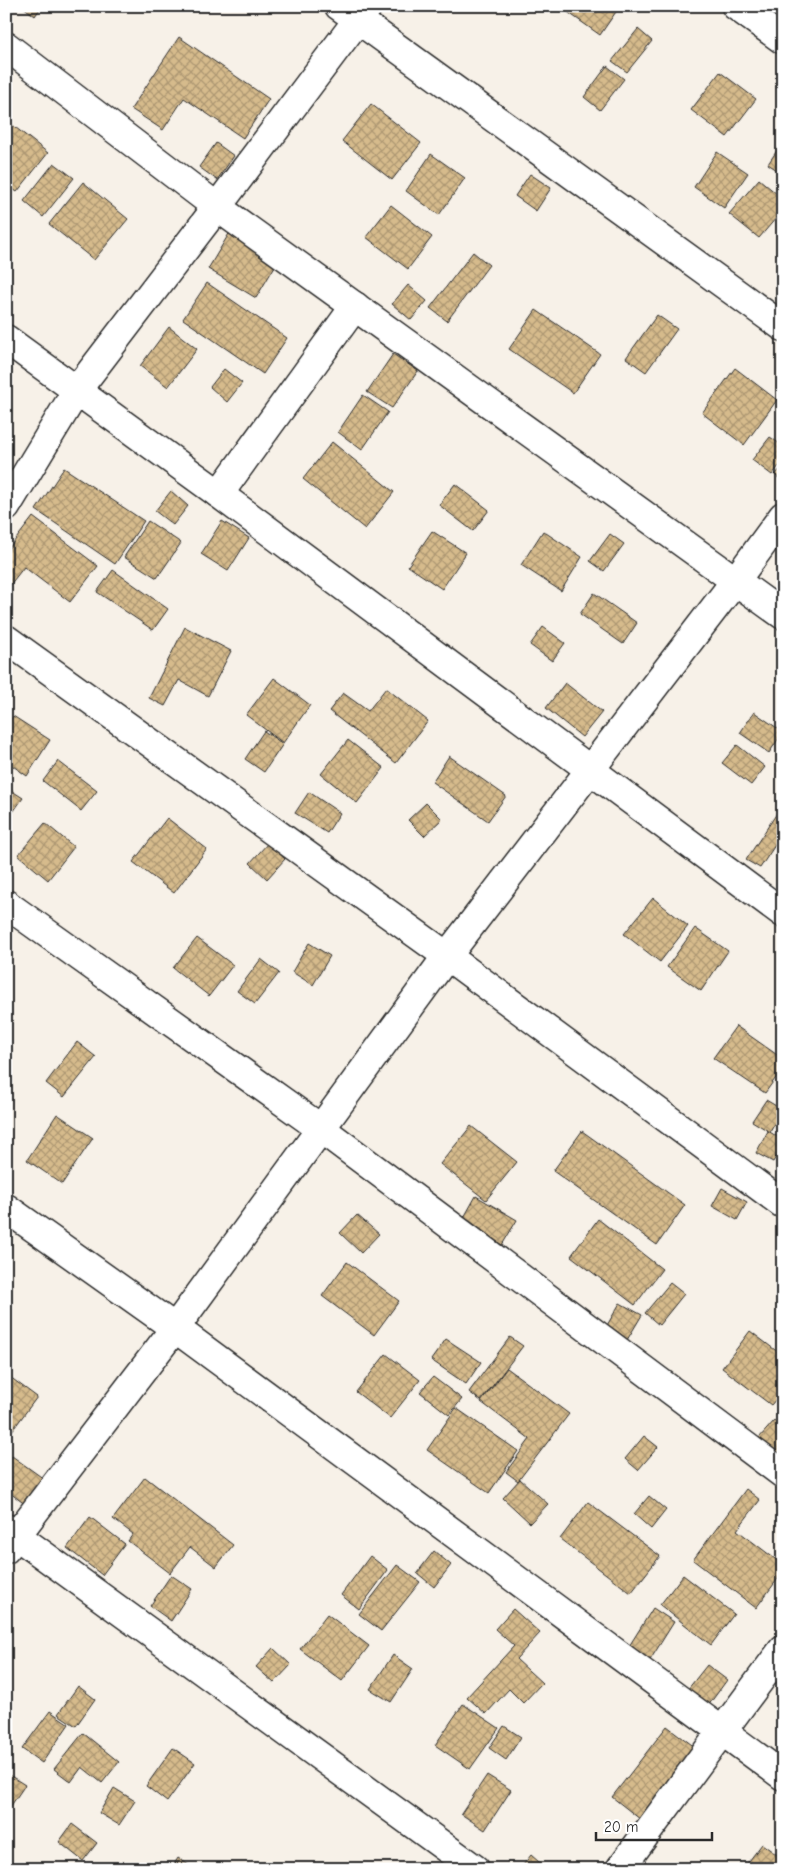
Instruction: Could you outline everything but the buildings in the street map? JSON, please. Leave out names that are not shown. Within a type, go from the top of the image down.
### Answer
[{"type":"street","points":[[736,6],[783,40]]},
{"type":"street","points":[[6,507],[77,390],[217,208],[355,11],[783,327]]},
{"type":"street","points":[[6,46],[217,208],[783,615]]},
{"type":"street","points":[[218,494],[355,306]]},
{"type":"street","points":[[6,339],[783,913]]},
{"type":"street","points":[[475,1869],[10,1538],[175,1328],[448,956],[783,516]]},
{"type":"street","points":[[6,639],[448,956],[783,1204]]},
{"type":"street","points":[[6,904],[320,1128],[783,1474]]},
{"type":"street","points":[[6,1208],[175,1328],[783,1776]]},
{"type":"street","points":[[620,1869],[783,1649]]}]
